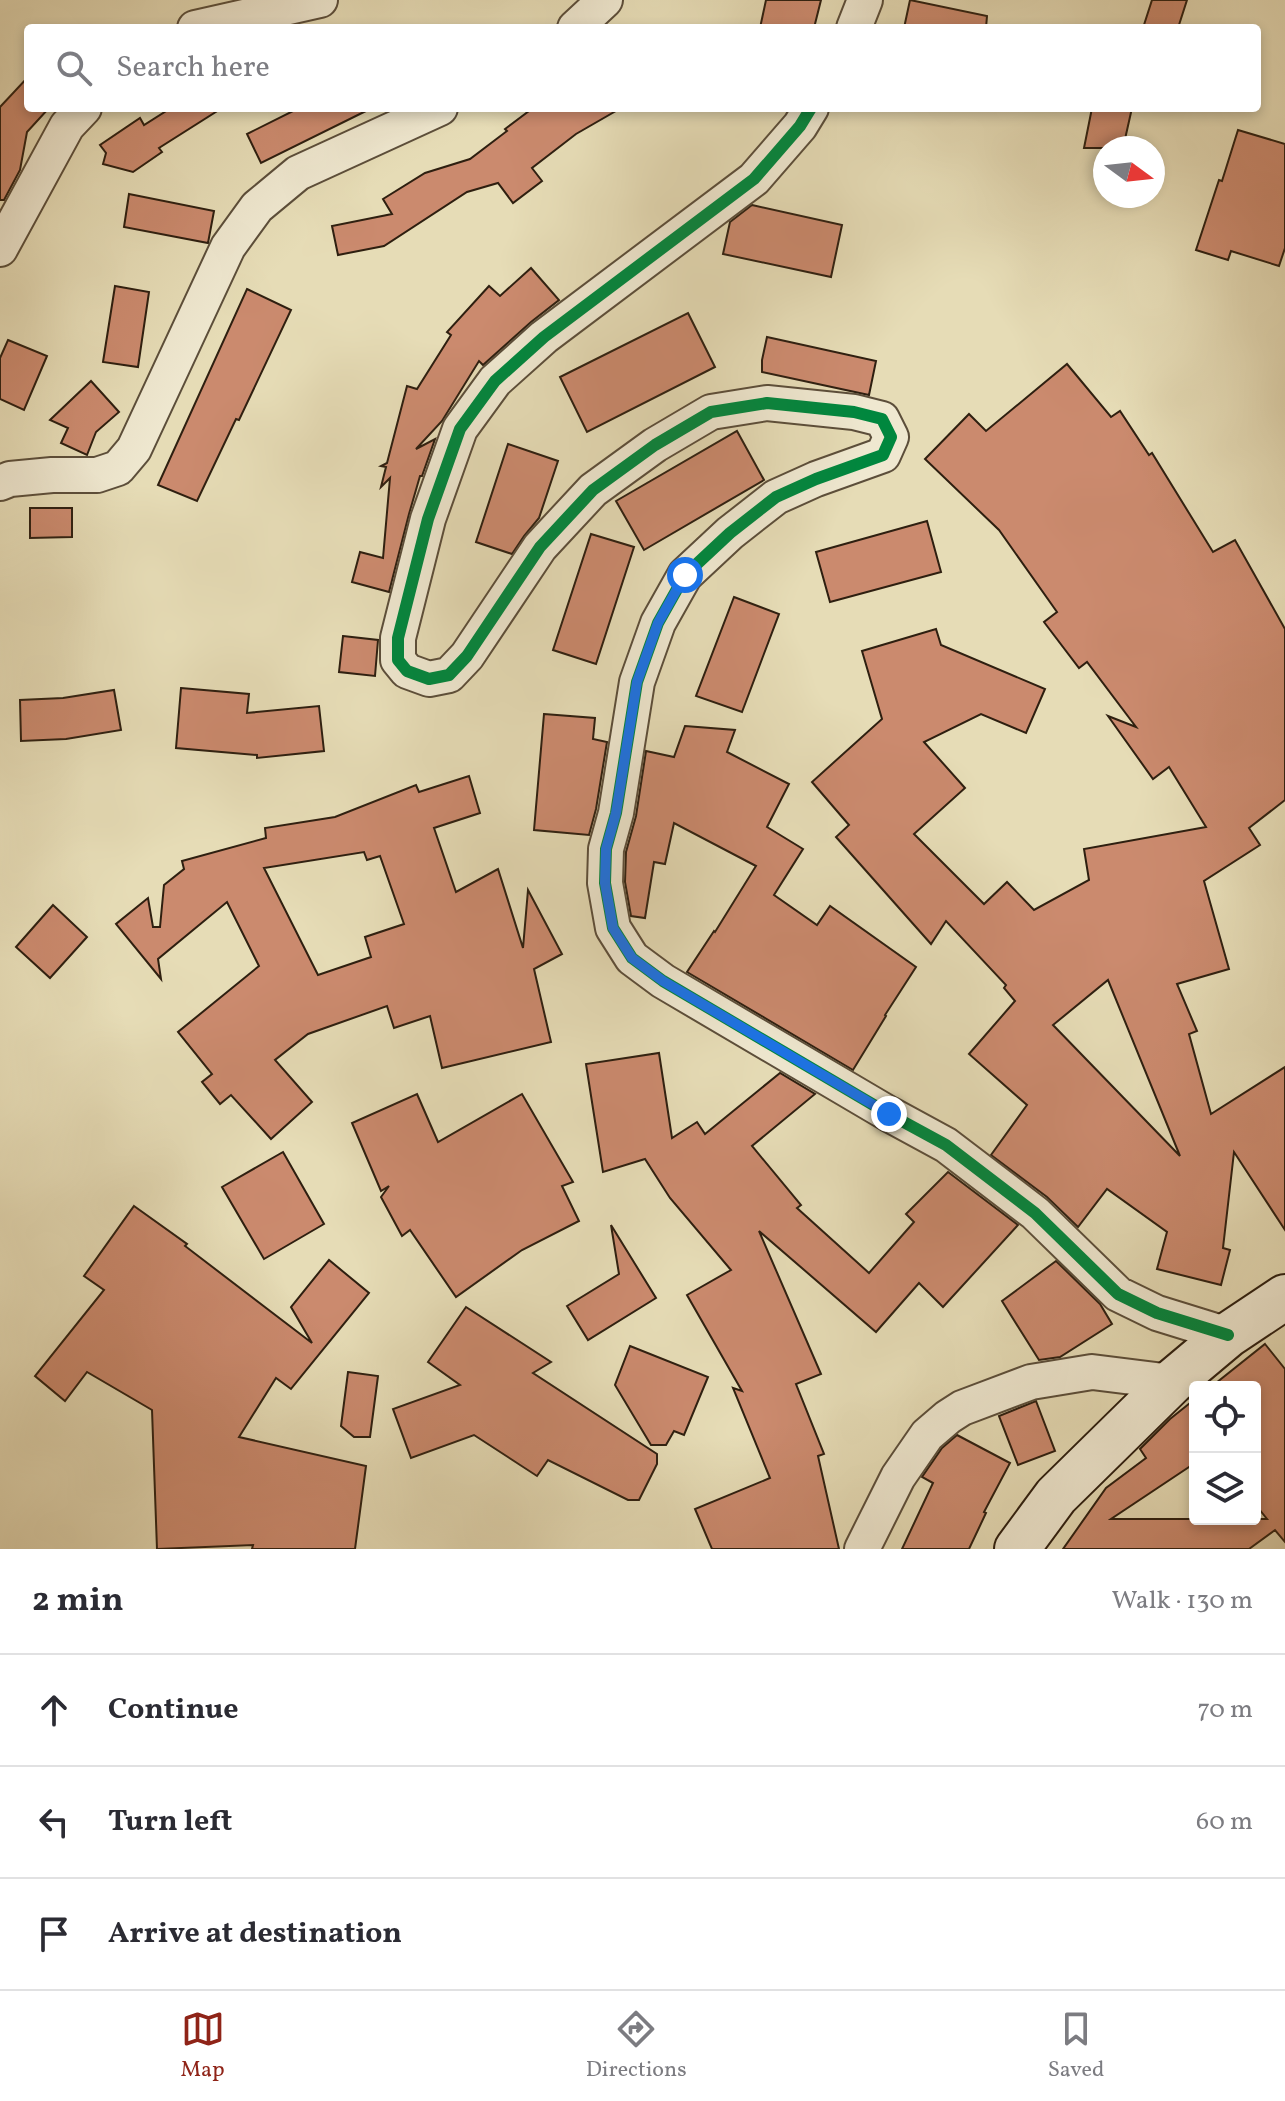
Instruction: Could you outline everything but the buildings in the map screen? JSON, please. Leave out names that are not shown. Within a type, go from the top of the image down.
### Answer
[{"type":"main road","points":[[1017,1549],[1056,1496],[1172,1382],[1228,1335],[1285,1297]]},
{"type":"street","points":[[213,24],[320,0]]},
{"type":"street","points":[[579,24],[605,0]]},
{"type":"street","points":[[856,24],[865,0]]},
{"type":"street","points":[[0,249],[67,126],[80,112]]},
{"type":"street","points":[[0,483],[10,479],[52,475],[97,475],[118,468],[134,449],[228,247],[257,207],[298,173],[431,112]]},
{"type":"street","points":[[809,112],[754,179],[544,337],[495,381],[460,429],[434,504],[398,638],[398,660],[407,671],[429,679],[449,675],[467,656],[540,547],[593,490],[655,445],[711,412],[767,403],[854,412],[882,419],[891,437],[883,455],[776,497],[730,533],[685,575],[658,623],[637,682],[616,813],[606,849],[605,883],[613,928],[632,958],[663,981],[946,1145],[1035,1213],[1118,1294],[1157,1313],[1228,1335]]},
{"type":"street","points":[[862,1549],[898,1477],[927,1435],[962,1408],[1031,1382],[1092,1372],[1172,1382]]},
{"type":"cycle path","points":[[809,112],[754,179],[544,337],[495,381],[460,429],[428,519],[398,638],[398,660],[407,671],[429,679],[449,675],[467,656],[540,547],[593,490],[655,445],[711,412],[767,403],[854,412],[882,419],[891,437],[883,455],[776,497],[730,533],[685,575],[658,623],[637,682],[616,813],[606,849],[605,883],[613,928],[632,958],[663,981],[946,1145],[1035,1213],[1118,1294],[1157,1313],[1228,1335]]},
{"type":"route","points":[[685,575],[658,623],[637,682],[616,813],[606,849],[605,883],[613,928],[632,958],[663,981],[889,1114]]}]
